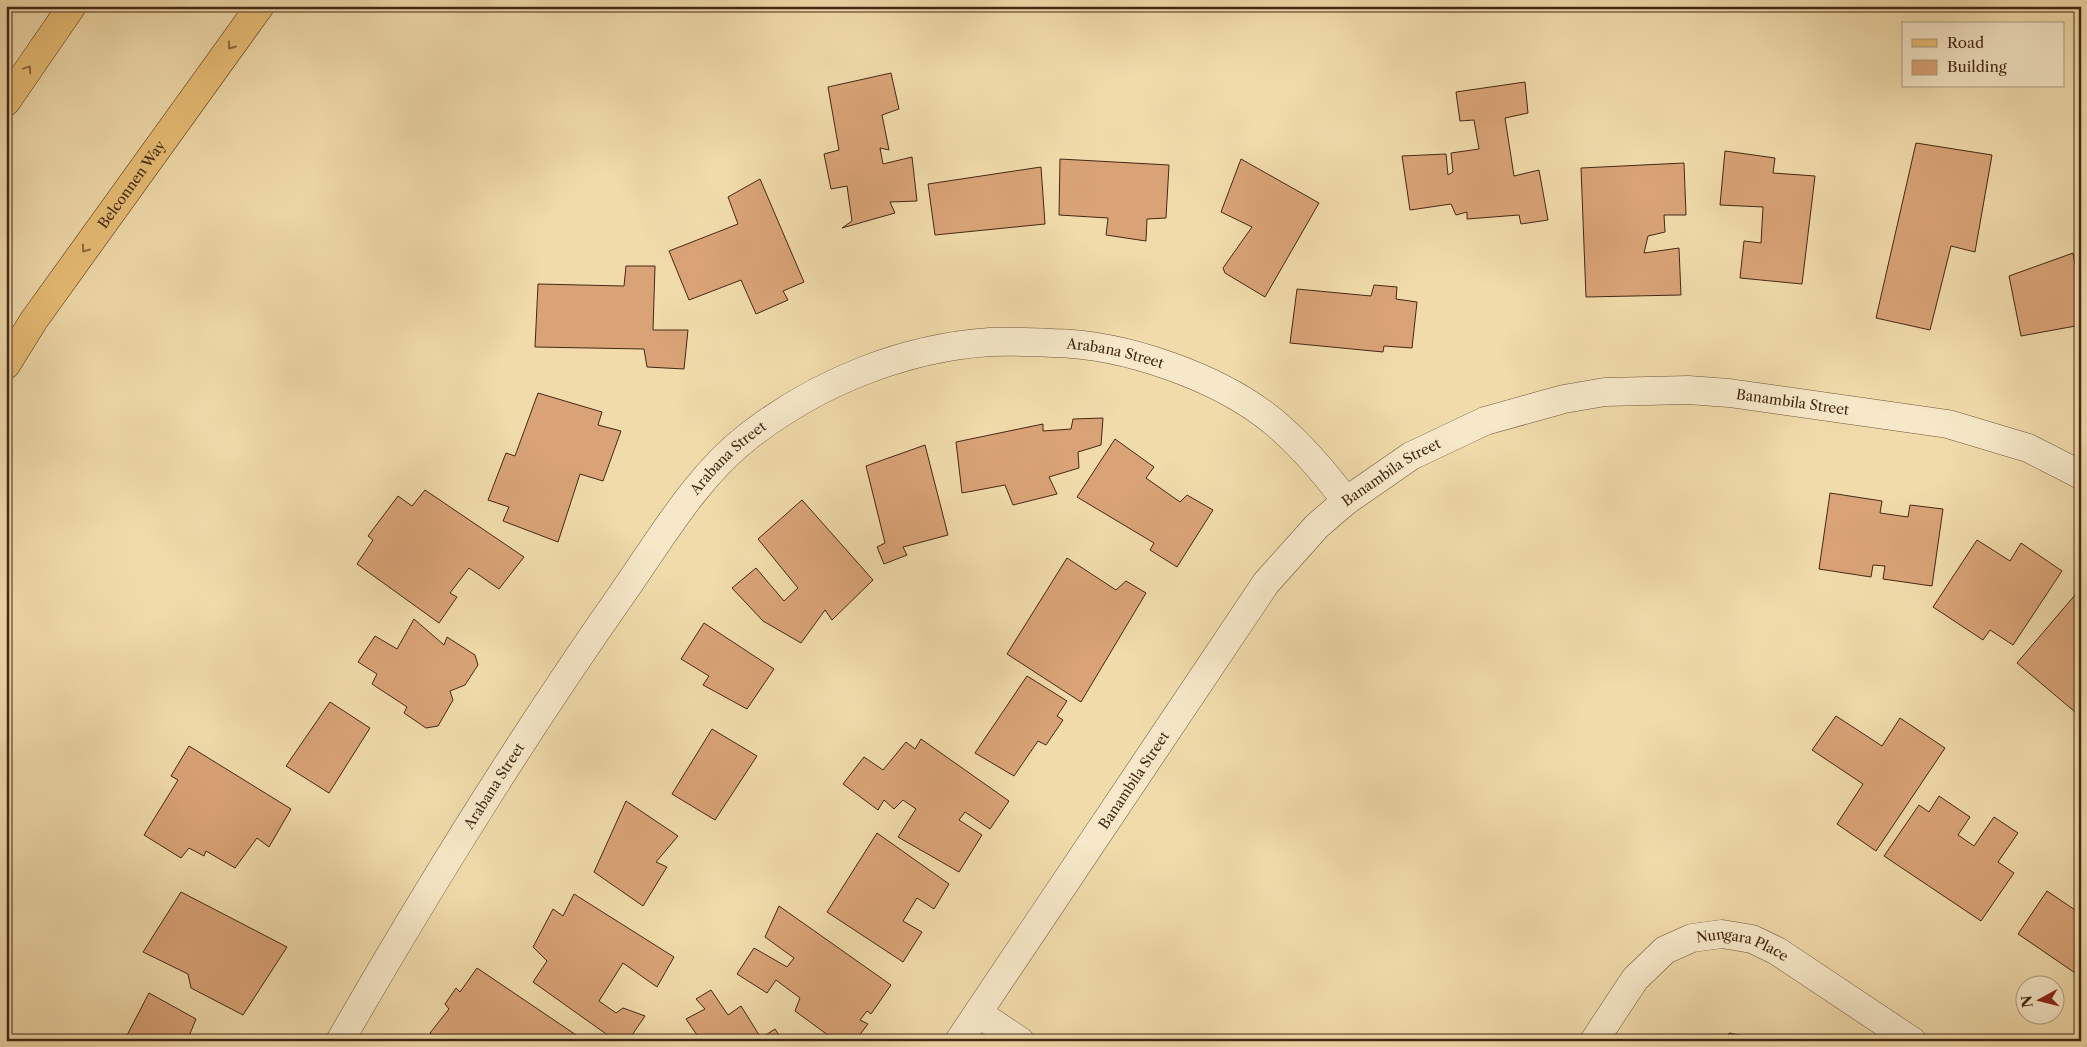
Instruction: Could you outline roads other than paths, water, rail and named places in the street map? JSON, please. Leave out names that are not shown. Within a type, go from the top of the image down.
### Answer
[{"type":"main road","points":[[6,102],[72,6]]},
{"type":"main road","name":"Belconnen Way","points":[[6,364],[34,320],[260,6]]},
{"type":"street","name":"Arabana Street","points":[[340,1041],[419,905],[571,668],[696,487],[748,436],[809,395],[842,378],[878,365],[954,346],[992,342],[1060,343],[1108,348],[1180,369],[1197,376],[1214,384],[1274,422],[1323,469],[1346,501]]},
{"type":"street","name":"Banambila Street","points":[[959,1041],[1266,583],[1317,526],[1346,501],[1411,456],[1485,421],[1564,399],[1605,392],[1688,390],[1729,393],[1948,424],[2028,448],[2081,474]]},
{"type":"street","name":"Nungara Place","points":[[1594,1041],[1635,979],[1665,950],[1692,938],[1722,934],[1752,938],[1777,951],[1912,1041]]},
{"type":"street","points":[[978,1013],[1020,1041]]}]
